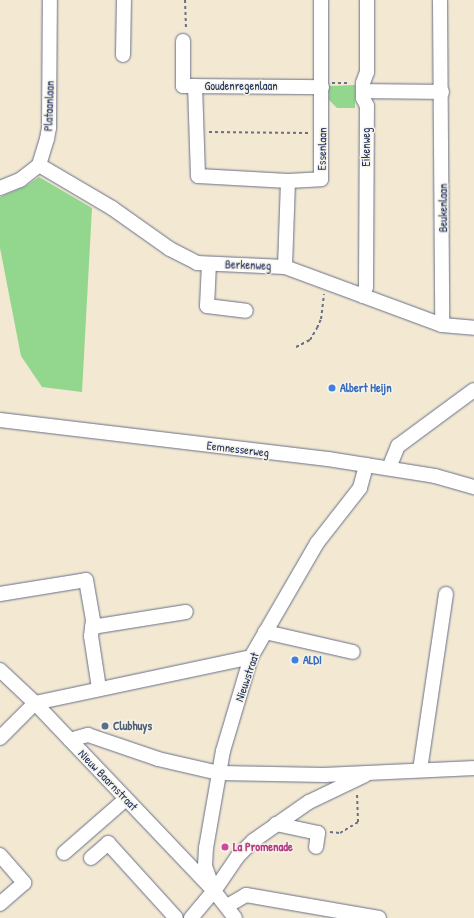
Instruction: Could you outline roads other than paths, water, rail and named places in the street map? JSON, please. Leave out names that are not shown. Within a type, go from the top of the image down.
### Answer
[{"type":"street","name":"Plataanlaan","points":[[39,165],[50,128],[50,0]]},
{"type":"street","points":[[123,55],[124,0]]},
{"type":"street","name":"Essenlaan","points":[[288,181],[321,179],[321,0]]},
{"type":"street","name":"Eikenweg","points":[[362,296],[366,287],[366,106],[363,87],[367,72],[367,0]]},
{"type":"street","name":"Beukenlaan","points":[[440,0],[442,92],[442,325]]},
{"type":"street","points":[[183,41],[183,86],[195,86]]},
{"type":"street","name":"Goudenregenlaan","points":[[288,181],[198,176],[195,86],[322,85]]},
{"type":"street","points":[[363,87],[442,92]]},
{"type":"street","points":[[0,188],[20,180],[39,165]]},
{"type":"street","name":"Berkenweg","points":[[39,165],[112,208],[170,249],[197,263],[285,267],[442,325],[474,328]]},
{"type":"street","points":[[285,267],[288,181]]},
{"type":"street","points":[[209,264],[207,306],[246,311]]},
{"type":"street","points":[[388,468],[398,446],[474,390]]},
{"type":"street","name":"Eemnesserweg","points":[[0,420],[388,468],[435,476],[474,487]]},
{"type":"street","name":"Nieuwstraat","points":[[214,891],[205,866],[219,773],[251,657],[317,543],[360,488],[366,465]]},
{"type":"street","points":[[0,594],[86,580],[92,627],[91,636],[99,688]]},
{"type":"street","points":[[420,770],[446,594]]},
{"type":"street","points":[[92,627],[186,612]]},
{"type":"street","points":[[265,632],[353,652]]},
{"type":"street","points":[[0,738],[35,703],[99,688],[251,657]]},
{"type":"street","name":"Nieuw Baarnstraat","points":[[0,670],[35,703],[214,891],[235,918]]},
{"type":"street","points":[[70,740],[88,735],[158,760],[219,773],[278,775],[371,773],[474,768]]},
{"type":"street","points":[[191,918],[214,891],[238,856],[276,824],[309,802],[371,773]]},
{"type":"street","points":[[64,853],[126,799]]},
{"type":"street","points":[[276,824],[318,833],[316,847]]},
{"type":"street","points":[[91,858],[108,843],[176,918]]},
{"type":"street","points":[[0,855],[24,883],[0,904]]},
{"type":"street","points":[[227,906],[246,895],[379,918]]},
{"type":"place","name":"Albert Heijn","points":[[332,388]]},
{"type":"place","name":"ALDI","points":[[295,660]]},
{"type":"place","name":"Clubhuys","points":[[105,726]]},
{"type":"place","name":"La Promenade","points":[[225,847]]}]
